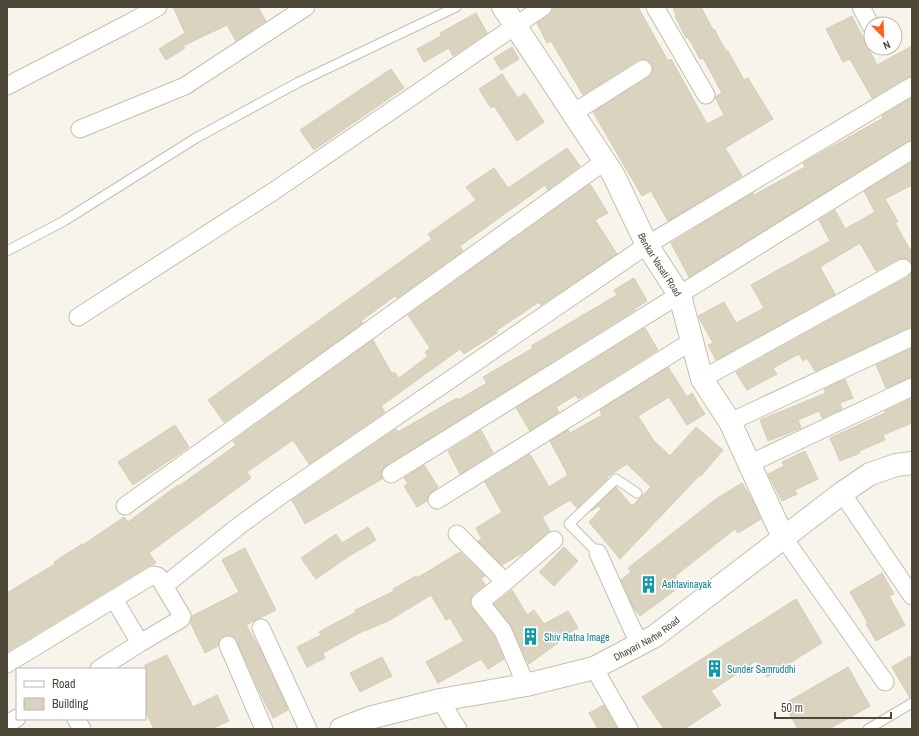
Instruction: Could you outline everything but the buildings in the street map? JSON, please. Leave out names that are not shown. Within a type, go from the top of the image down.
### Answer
[{"type":"street","points":[[7,86],[158,7]]},
{"type":"street","points":[[80,129],[185,86],[306,7]]},
{"type":"street","name":"Benkar Vasati Road","points":[[503,7],[614,174],[647,245],[680,296],[702,379],[730,422],[783,538]]},
{"type":"street","points":[[78,317],[274,191],[543,7]]},
{"type":"street","points":[[655,7],[706,95]]},
{"type":"street","points":[[861,7],[866,16]]},
{"type":"street","points":[[573,113],[643,69]]},
{"type":"street","points":[[164,586],[240,525],[283,494],[647,245],[912,86]]},
{"type":"street","points":[[391,474],[680,296],[912,150]]},
{"type":"street","points":[[125,506],[605,161]]},
{"type":"street","points":[[702,379],[903,268]]},
{"type":"street","points":[[730,422],[912,337]]},
{"type":"street","points":[[437,500],[692,341]]},
{"type":"street","points":[[749,464],[912,387]]},
{"type":"street","name":"Dhayari Narhe Road","points":[[341,729],[369,718],[440,700],[526,685],[594,668],[655,636],[842,493],[870,474],[912,462]]},
{"type":"street","points":[[842,493],[912,596]]},
{"type":"street","points":[[457,534],[506,582]]},
{"type":"street","points":[[783,538],[885,682]]},
{"type":"street","points":[[526,685],[502,631],[480,602],[506,582],[554,540]]},
{"type":"street","points":[[598,553],[640,644]]},
{"type":"street","points":[[7,664],[153,575],[158,576],[182,618],[101,668]]},
{"type":"street","points":[[114,599],[140,643]]},
{"type":"street","points":[[261,628],[308,729]]},
{"type":"street","points":[[228,645],[264,729]]},
{"type":"street","points":[[594,668],[629,729]]},
{"type":"street","points":[[440,700],[458,729]]},
{"type":"street","points":[[7,724],[16,719]]},
{"type":"street","points":[[77,720],[82,729]]},
{"type":"lane","points":[[7,250],[64,221],[196,138],[299,82],[456,7]]},
{"type":"lane","points":[[598,553],[570,524],[616,479],[637,493]]},
{"type":"lane","points":[[868,729],[912,703]]},
{"type":"place","name":"Ashtavinayak","points":[[649,584]]},
{"type":"place","name":"Shiv Ratna Image","points":[[531,637]]},
{"type":"place","name":"Sunder Samruddhi","points":[[714,669]]}]
